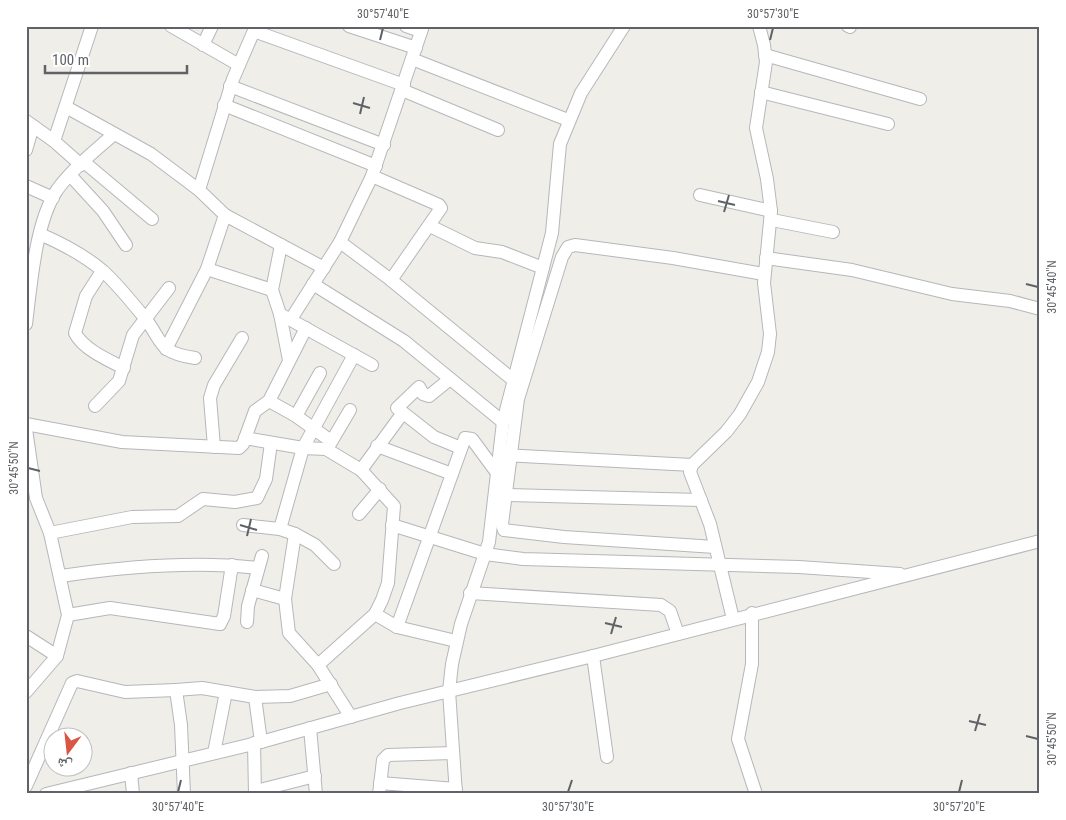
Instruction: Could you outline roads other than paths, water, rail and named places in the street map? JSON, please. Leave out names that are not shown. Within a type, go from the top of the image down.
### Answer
[{"type":"street","points":[[54,141],[92,26]]},
{"type":"street","points":[[203,45],[212,26]]},
{"type":"street","points":[[349,26],[568,120]]},
{"type":"street","points":[[286,317],[314,284],[340,242],[374,171],[422,29],[406,26]]},
{"type":"street","points":[[624,26],[591,76],[568,120],[560,144],[552,233],[502,422],[505,495],[502,524],[507,531],[715,547]]},
{"type":"street","points":[[733,618],[701,500],[690,476],[692,465],[726,432],[740,414],[764,370],[770,334],[764,274],[772,215],[768,179],[756,128],[765,55],[758,26]]},
{"type":"street","points":[[173,27],[239,65]]},
{"type":"street","points":[[199,190],[230,86],[255,28],[403,88],[498,130]]},
{"type":"street","points":[[765,55],[920,99]]},
{"type":"street","points":[[230,86],[384,145]]},
{"type":"street","points":[[761,92],[888,124]]},
{"type":"street","points":[[224,104],[374,171],[441,206],[441,210],[430,226],[390,280]]},
{"type":"street","points":[[66,107],[161,160],[199,190],[225,215],[324,268]]},
{"type":"street","points":[[26,150],[30,124],[152,219]]},
{"type":"street","points":[[26,324],[30,270],[35,239],[53,198],[70,175],[114,134]]},
{"type":"street","points":[[70,175],[103,211],[126,246]]},
{"type":"street","points":[[26,186],[53,198]]},
{"type":"street","points":[[700,195],[833,232]]},
{"type":"street","points":[[166,349],[208,269],[225,215]]},
{"type":"street","points":[[430,226],[475,248],[502,252],[543,268]]},
{"type":"street","points":[[35,239],[72,249],[102,271],[146,319],[157,340],[166,349],[179,355],[194,358]]},
{"type":"street","points":[[340,242],[512,379]]},
{"type":"street","points":[[281,245],[272,290],[286,317],[289,360]]},
{"type":"street","points":[[453,753],[388,755],[383,760],[380,788],[451,791],[453,753],[449,691],[456,641],[470,593],[485,554],[491,530],[497,473],[504,456],[518,399],[562,257],[568,247],[575,245],[642,254],[764,274]]},
{"type":"street","points":[[766,258],[852,270],[952,294],[1010,301],[1040,309]]},
{"type":"street","points":[[208,269],[272,290]]},
{"type":"street","points":[[102,271],[86,296],[75,333],[101,356],[124,368]]},
{"type":"street","points":[[314,284],[386,328],[502,422]]},
{"type":"street","points":[[95,406],[115,386],[124,368],[131,340],[169,288]]},
{"type":"street","points":[[286,317],[372,365]]},
{"type":"street","points":[[26,424],[122,442],[239,448],[245,438],[255,411],[269,401],[306,328]]},
{"type":"street","points":[[214,447],[210,398],[214,385],[242,338]]},
{"type":"street","points":[[280,529],[302,448],[354,355]]},
{"type":"street","points":[[296,416],[320,373]]},
{"type":"street","points":[[450,379],[429,396],[423,394],[419,387],[397,407],[402,414],[434,437],[461,448]]},
{"type":"street","points":[[269,401],[313,427],[329,445],[380,489],[394,506],[388,583],[375,614],[318,665]]},
{"type":"street","points":[[329,445],[350,410]]},
{"type":"street","points":[[360,470],[402,414]]},
{"type":"street","points":[[26,430],[35,492],[50,533],[68,614],[57,656],[26,692]]},
{"type":"street","points":[[245,438],[302,448],[329,445]]},
{"type":"street","points":[[397,627],[465,438],[472,439],[497,473]]},
{"type":"street","points":[[50,533],[132,517],[178,516],[203,499],[234,502],[257,498],[266,479],[270,443]]},
{"type":"street","points":[[377,446],[452,474]]},
{"type":"street","points":[[504,456],[692,465]]},
{"type":"street","points":[[359,514],[380,489]]},
{"type":"street","points":[[505,495],[701,500]]},
{"type":"street","points":[[243,525],[280,529],[295,534],[315,546],[334,564]]},
{"type":"street","points":[[392,525],[485,554],[542,561],[798,568],[912,574]]},
{"type":"street","points":[[295,534],[285,599],[289,633],[318,665],[352,717]]},
{"type":"street","points":[[50,793],[79,790],[131,773],[1040,541]]},
{"type":"street","points":[[60,576],[109,569],[232,565],[260,562],[246,622]]},
{"type":"street","points":[[68,614],[110,608],[220,624],[226,608],[232,565]]},
{"type":"street","points":[[252,590],[285,599]]},
{"type":"street","points":[[470,593],[661,605],[670,611],[678,634]]},
{"type":"street","points":[[375,614],[397,627],[456,641]]},
{"type":"street","points":[[752,614],[752,664],[738,739],[756,794]]},
{"type":"street","points":[[26,636],[57,656]]},
{"type":"street","points":[[593,656],[607,757]]},
{"type":"street","points":[[26,786],[73,682],[125,692],[202,688],[255,698],[290,696],[331,684]]},
{"type":"street","points":[[176,690],[183,760],[184,794]]},
{"type":"street","points":[[214,752],[226,692]]},
{"type":"street","points":[[255,698],[257,742],[255,792],[315,776]]},
{"type":"street","points":[[310,728],[316,794]]},
{"type":"street","points":[[131,773],[133,794]]}]
